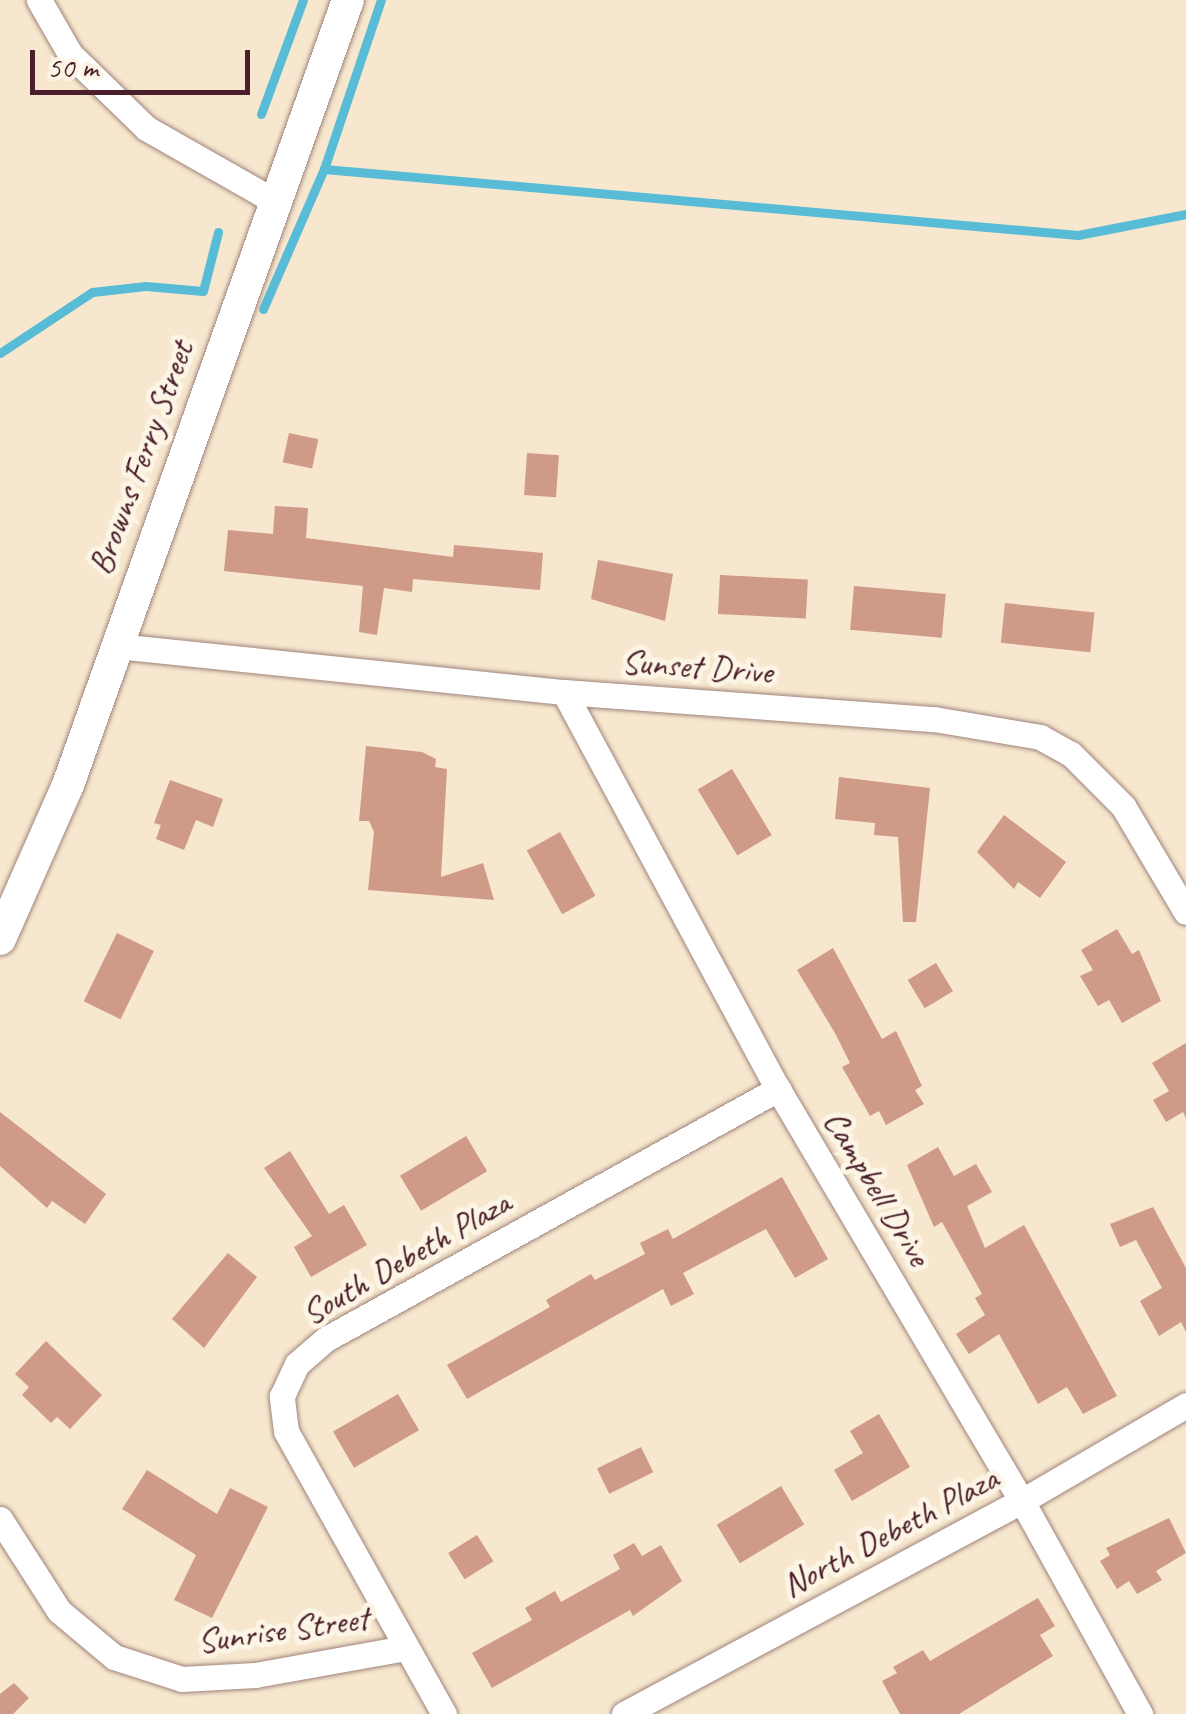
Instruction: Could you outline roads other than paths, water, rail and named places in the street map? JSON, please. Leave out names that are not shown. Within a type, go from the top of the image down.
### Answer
[{"type":"street","points":[[39,0],[70,54],[146,128],[276,202]]},
{"type":"street","name":"Browns Ferry Street","points":[[0,939],[68,785],[348,0]]},
{"type":"street","name":"Sunset Drive","points":[[117,646],[564,692],[934,718],[1040,737],[1072,754],[1123,806],[1186,912]]},
{"type":"street","name":"Campbell Drive","points":[[564,692],[778,1089],[1022,1500],[1140,1714]]},
{"type":"street","name":"South Debeth Plaza","points":[[406,1648],[286,1431],[282,1396],[298,1364],[326,1339],[778,1089]]},
{"type":"street","name":"North Debeth Plaza","points":[[624,1714],[1022,1500],[1186,1404]]},
{"type":"street","name":"Sunrise Street","points":[[0,1519],[58,1612],[114,1657],[182,1679],[255,1675],[406,1648]]},
{"type":"street","points":[[406,1648],[444,1714]]},
{"type":"waterway","points":[[261,114],[303,0]]},
{"type":"waterway","points":[[324,169],[381,0]]},
{"type":"waterway","points":[[263,309],[324,169],[1078,235],[1186,214]]},
{"type":"waterway","points":[[0,353],[92,292],[146,286],[203,291],[218,232]]}]
